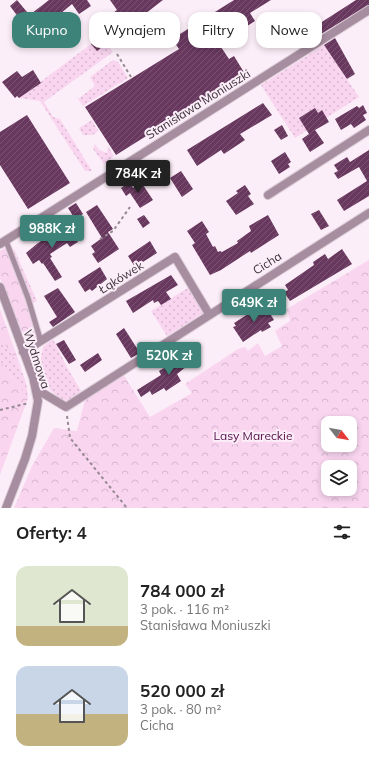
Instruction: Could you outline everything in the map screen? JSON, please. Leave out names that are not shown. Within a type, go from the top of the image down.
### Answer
[{"type":"street","name":"Stanisława Moniuszki","points":[[3,243],[369,10]]},
{"type":"street","points":[[268,195],[369,130]]},
{"type":"street","name":"Cicha","points":[[66,407],[208,314],[369,213]]},
{"type":"street","name":"Łąkówek","points":[[23,352],[175,257],[208,314]]},
{"type":"street","name":"Wydmowa","points":[[0,287],[36,389],[38,401],[31,442],[6,508]]},
{"type":"street","points":[[36,389],[66,407]]},
{"type":"lane","points":[[3,243],[28,298],[41,342]]},
{"type":"path","points":[[117,54],[131,77]]},
{"type":"path","points":[[100,239],[117,227],[130,207]]},
{"type":"path","points":[[51,233],[60,218],[64,216]]},
{"type":"path","points":[[0,410],[38,401]]},
{"type":"path","points":[[66,407],[70,438],[127,508]]},
{"type":"green space","points":[[324,45],[359,97],[295,138],[261,85],[319,48],[322,48]]},
{"type":"green space","points":[[89,46],[89,48],[110,48],[113,52],[44,102],[53,117],[60,119],[92,171],[85,171],[40,101],[19,98]]},
{"type":"green space","points":[[113,60],[118,62],[128,78],[83,106],[78,99],[95,86],[90,77]]},
{"type":"green space","points":[[92,120],[98,131],[93,135],[83,135],[79,128]]},
{"type":"green space","points":[[95,144],[99,150],[107,153],[108,146],[114,156],[104,164],[93,149]]},
{"type":"green space","points":[[6,247],[26,298],[36,337],[27,340],[18,325],[0,278],[0,251]]},
{"type":"green space","points":[[14,249],[37,301],[32,304],[13,252]]},
{"type":"green space","name":"Lasy Mareckie","points":[[369,260],[369,508],[14,508],[32,466],[54,428],[77,431],[85,400],[123,374],[150,417],[192,393],[185,384],[238,349],[245,347],[248,351],[258,343],[265,356],[282,346],[275,331],[290,321],[287,309]]},
{"type":"green space","points":[[189,287],[205,312],[167,336],[151,311]]},
{"type":"green space","points":[[0,309],[22,370],[0,337]]},
{"type":"green space","points":[[0,337],[15,358],[23,373],[28,398],[0,361]]},
{"type":"green space","points":[[53,339],[81,391],[68,401],[61,400],[48,387],[41,377],[40,365],[43,347]]},
{"type":"green space","points":[[0,361],[28,398],[0,475]]},
{"type":"building","points":[[17,0],[27,12],[14,12],[10,6]]},
{"type":"building","points":[[49,0],[87,0],[91,6],[81,13],[78,12],[72,4],[62,12],[33,12]]},
{"type":"building","points":[[110,0],[163,0],[147,12],[114,12],[117,10]]},
{"type":"building","points":[[234,0],[271,0],[250,13],[255,21],[248,25],[248,12],[215,12]]},
{"type":"building","points":[[356,0],[369,0],[369,5],[322,33],[322,22]]},
{"type":"building","points":[[188,29],[188,48],[222,48],[229,59],[234,56],[245,74],[116,155],[85,107],[179,49],[180,34]]},
{"type":"building","points":[[335,38],[355,74],[347,79],[324,45]]},
{"type":"building","points":[[33,70],[41,83],[19,98],[17,96],[15,98],[2,82],[17,71],[22,77]]},
{"type":"building","points":[[263,103],[272,115],[240,134],[245,140],[224,154],[221,150],[197,166],[187,150]]},
{"type":"building","points":[[363,105],[367,113],[363,115],[366,120],[354,128],[351,124],[341,130],[335,119],[357,106],[359,108]]},
{"type":"building","points":[[315,108],[318,113],[322,110],[329,122],[315,130],[324,143],[310,152],[302,139],[309,134],[299,118]]},
{"type":"building","points":[[27,115],[70,183],[28,209],[0,165],[0,132]]},
{"type":"building","points":[[282,125],[288,136],[281,140],[274,130]]},
{"type":"building","points":[[369,150],[369,196],[344,211],[337,200],[367,181],[359,167],[338,179],[334,173],[338,171],[334,165],[347,157],[350,162]]},
{"type":"building","points":[[285,152],[291,162],[288,164],[290,167],[279,174],[271,161]]},
{"type":"building","points":[[155,162],[165,176],[152,185],[142,171]]},
{"type":"building","points":[[181,171],[193,189],[182,197],[170,178]]},
{"type":"building","points":[[130,182],[133,188],[141,182],[153,200],[140,208],[130,193],[126,196],[121,188]]},
{"type":"building","points":[[245,185],[251,194],[248,196],[254,204],[236,215],[226,201],[238,193],[236,191]]},
{"type":"building","points":[[76,203],[83,214],[75,219],[68,208]]},
{"type":"building","points":[[97,205],[113,229],[108,232],[119,249],[98,263],[92,254],[95,252],[91,246],[102,238],[86,212]]},
{"type":"building","points":[[319,210],[329,226],[321,230],[311,214]]},
{"type":"building","points":[[144,215],[150,223],[143,228],[137,219]]},
{"type":"building","points":[[268,215],[279,235],[251,253],[250,251],[221,270],[210,275],[192,245],[195,243],[187,231],[202,221],[209,232],[206,234],[213,247],[215,246],[218,252],[222,252],[238,243],[237,241],[251,231],[249,226]]},
{"type":"building","points":[[67,224],[78,242],[70,247],[67,243],[50,254],[52,257],[50,258],[62,277],[55,281],[43,263],[42,264],[39,260],[33,264],[26,253],[38,243]]},
{"type":"building","points":[[150,241],[157,253],[135,267],[128,256]]},
{"type":"building","points":[[342,249],[352,264],[290,301],[284,292],[288,290],[285,285],[314,265],[313,262],[325,254],[328,259]]},
{"type":"building","points":[[100,267],[107,279],[92,291],[90,289],[85,292],[78,281]]},
{"type":"building","points":[[171,275],[178,285],[166,292],[171,299],[161,305],[158,301],[154,303],[153,300],[133,313],[126,301]]},
{"type":"building","points":[[58,288],[75,312],[53,327],[49,322],[57,317],[44,296]]},
{"type":"building","points":[[264,304],[274,320],[268,323],[271,327],[262,332],[261,330],[243,342],[233,327],[236,326],[234,323]]},
{"type":"building","points":[[124,328],[140,353],[131,358],[116,334]]},
{"type":"building","points":[[64,340],[76,360],[69,364],[56,344]]},
{"type":"building","points":[[196,349],[200,356],[177,374],[181,381],[166,391],[164,388],[152,395],[150,391],[141,397],[137,390],[161,375],[159,371],[166,367],[167,368]]},
{"type":"building","points":[[98,353],[102,360],[85,372],[80,365]]}]
